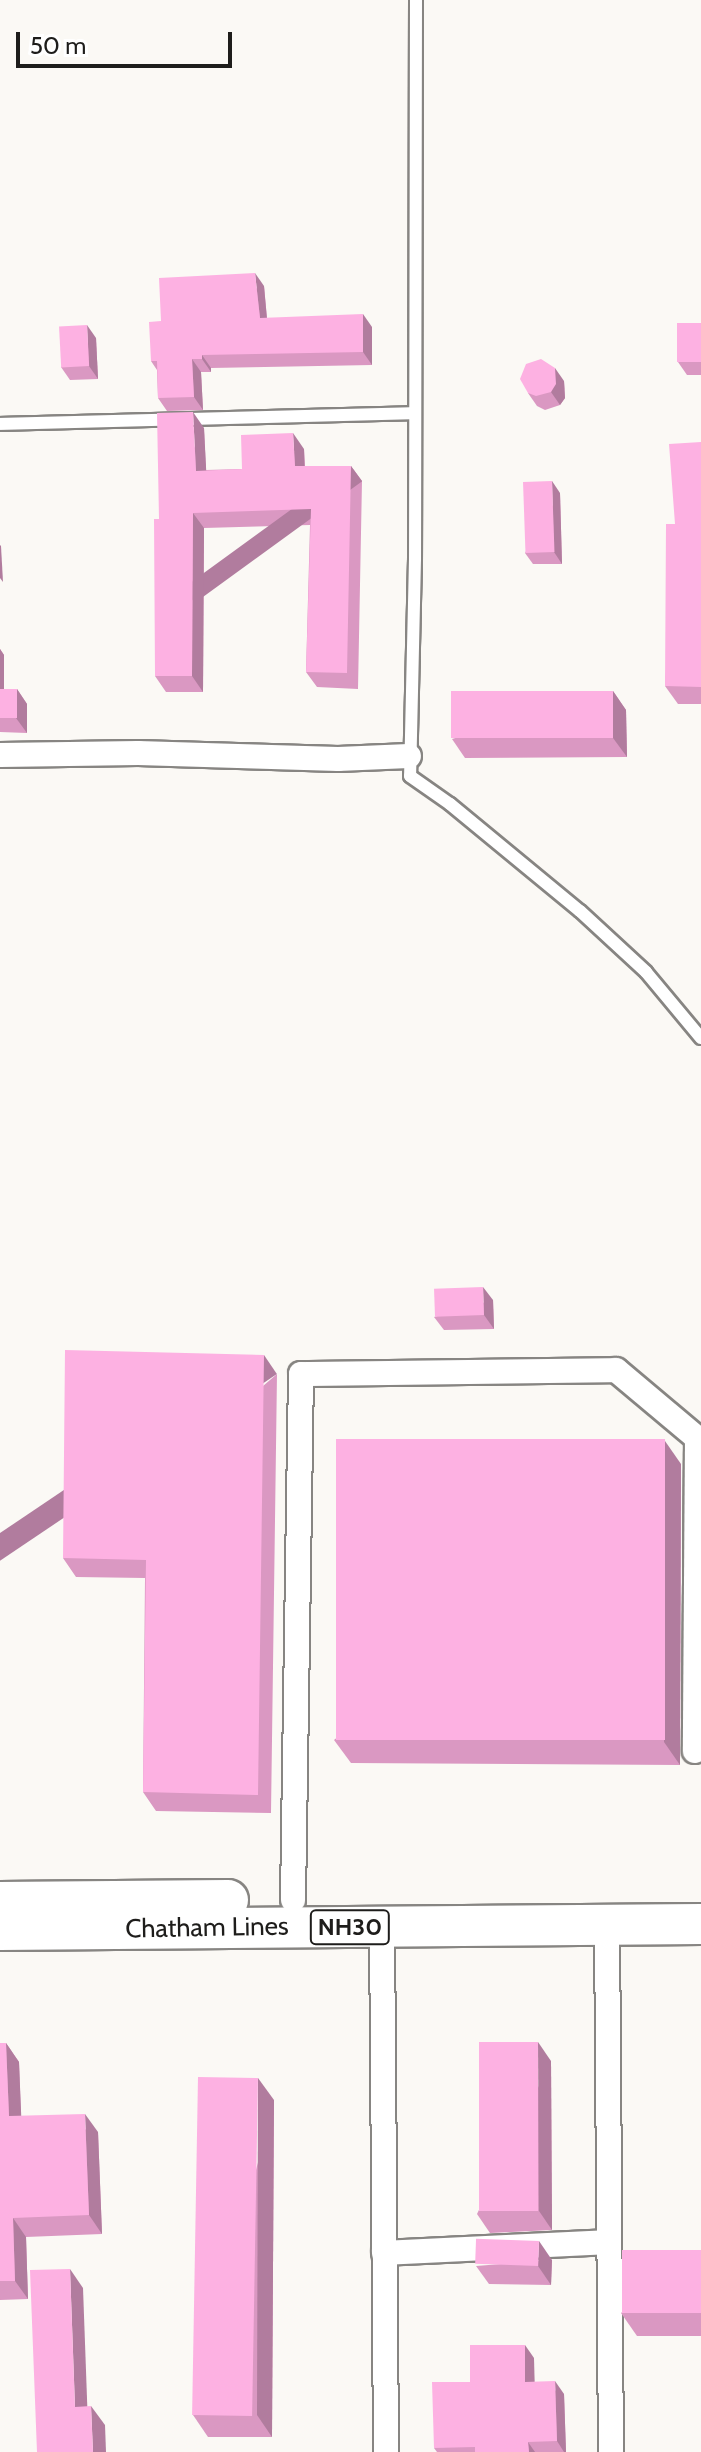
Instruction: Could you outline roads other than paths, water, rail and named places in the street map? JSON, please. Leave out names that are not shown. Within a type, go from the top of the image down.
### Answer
[{"type":"highway","name":"Chatham Lines","points":[[0,1902],[701,1897]]},
{"type":"highway","name":"Chatham Lines","points":[[0,1930],[701,1924]]},
{"type":"street","points":[[0,755],[138,753],[338,759],[409,756]]},
{"type":"street","points":[[293,1900],[301,1374],[616,1370],[697,1438],[695,1751]]},
{"type":"street","points":[[607,1924],[611,2452]]},
{"type":"street","points":[[382,1927],[386,2452]]},
{"type":"street","points":[[384,2253],[609,2242]]},
{"type":"lane","points":[[416,0],[410,776],[450,804],[580,911],[646,972],[701,1038]]},
{"type":"lane","points":[[0,424],[414,413]]}]
